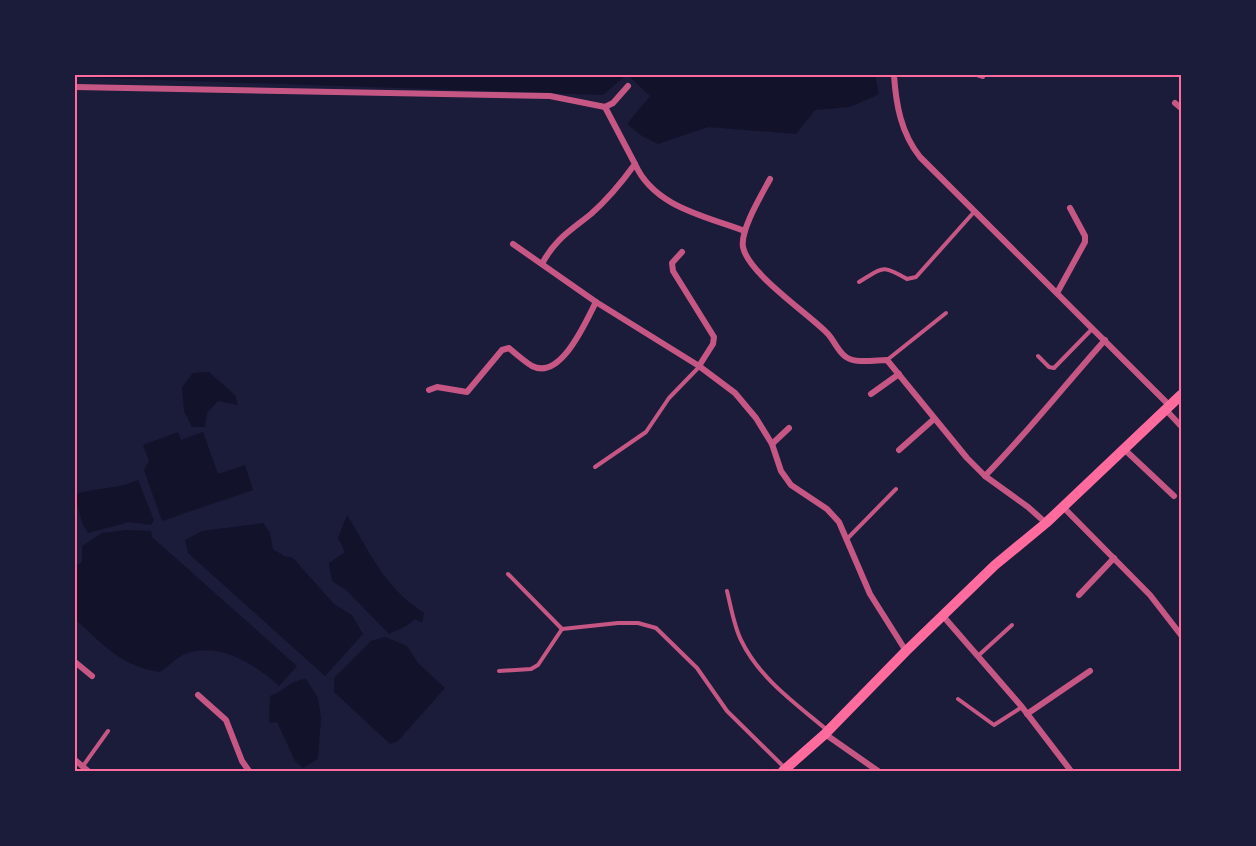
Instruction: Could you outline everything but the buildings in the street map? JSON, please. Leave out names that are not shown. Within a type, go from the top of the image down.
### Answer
[{"type":"main road","points":[[784,770],[826,732],[995,565],[1046,523],[1181,395]]},
{"type":"street","points":[[894,75],[899,114],[911,146],[974,212],[1094,327],[1168,408],[1181,426]]},
{"type":"street","points":[[75,87],[550,96],[605,107],[628,86]]},
{"type":"street","points":[[1175,103],[1181,108]]},
{"type":"street","points":[[605,107],[640,175],[664,199],[745,231]]},
{"type":"street","points":[[542,264],[550,249],[562,235],[604,201],[635,164]]},
{"type":"street","points":[[770,179],[742,240],[748,261],[828,333],[838,350],[847,358],[887,360],[934,419],[985,476],[1046,523]]},
{"type":"street","points":[[1057,293],[1085,242],[1085,236],[1070,208]]},
{"type":"street","points":[[513,244],[596,302],[699,366],[735,393],[756,418],[772,444],[781,471],[790,485],[826,509],[839,522],[870,594],[906,651]]},
{"type":"street","points":[[682,252],[672,263],[673,271],[714,337],[713,344],[699,366]]},
{"type":"street","points":[[429,390],[437,387],[466,392],[502,350],[509,348],[533,366],[546,368],[556,363],[572,345],[596,302]]},
{"type":"street","points":[[985,476],[1023,437],[1040,413],[1106,340]]},
{"type":"street","points":[[871,394],[899,374]]},
{"type":"street","points":[[899,450],[934,419]]},
{"type":"street","points":[[772,444],[789,428]]},
{"type":"street","points":[[1124,449],[1174,496]]},
{"type":"street","points":[[1063,507],[1150,595],[1181,635]]},
{"type":"street","points":[[1079,595],[1114,558]]},
{"type":"street","points":[[944,616],[1022,707],[1071,771]]},
{"type":"street","points":[[75,662],[92,676]]},
{"type":"street","points":[[1027,714],[1090,671]]},
{"type":"street","points":[[198,695],[226,720],[242,761],[249,771]]},
{"type":"street","points":[[826,732],[878,771]]},
{"type":"street","points":[[75,760],[85,769]]},
{"type":"lane","points":[[976,75],[983,77]]},
{"type":"lane","points":[[859,282],[882,268],[889,268],[908,279],[916,278],[974,212]]},
{"type":"lane","points":[[887,360],[946,313]]},
{"type":"lane","points":[[1038,356],[1054,368],[1094,327]]},
{"type":"lane","points":[[595,467],[646,432],[669,398],[699,366]]},
{"type":"lane","points":[[847,539],[897,489]]},
{"type":"lane","points":[[508,574],[562,629]]},
{"type":"lane","points":[[727,591],[740,638],[748,654],[765,677],[826,732]]},
{"type":"lane","points":[[562,629],[618,623],[638,623],[656,628],[697,668],[727,711],[784,770]]},
{"type":"lane","points":[[979,655],[1012,625]]},
{"type":"lane","points":[[499,671],[531,669],[538,665],[562,629]]},
{"type":"lane","points":[[958,699],[994,725],[1022,707]]},
{"type":"lane","points":[[85,769],[108,731]]},
{"type":"shaded area","points":[[75,75],[626,75],[603,95],[75,77]]},
{"type":"shaded area","points":[[628,75],[875,75],[879,94],[850,107],[815,110],[796,134],[708,127],[658,144],[642,136],[627,124],[650,96]]},
{"type":"shaded area","points":[[209,372],[235,395],[238,405],[218,401],[207,413],[205,427],[192,427],[184,411],[182,387],[193,373]]},
{"type":"shaded area","points":[[178,432],[181,440],[203,432],[218,474],[245,465],[253,490],[162,521],[144,470],[149,461],[143,445]]},
{"type":"shaded area","points":[[138,480],[154,520],[151,525],[129,522],[88,533],[82,523],[75,494]]},
{"type":"shaded area","points":[[347,515],[388,581],[410,603],[424,613],[422,623],[415,619],[389,634],[346,590],[332,581],[329,563],[345,552],[338,538]]},
{"type":"shaded area","points":[[263,523],[270,533],[273,549],[284,556],[293,558],[334,604],[352,615],[363,634],[325,676],[188,553],[185,540],[202,531]]},
{"type":"shaded area","points":[[126,530],[151,531],[152,537],[297,666],[279,686],[247,663],[222,652],[209,650],[183,655],[160,672],[146,669],[114,654],[77,621],[75,618],[75,567],[82,562],[82,546],[102,533]]},
{"type":"shaded area","points":[[385,637],[407,646],[418,663],[445,688],[398,741],[390,744],[334,692],[334,678],[371,641]]},
{"type":"shaded area","points":[[306,679],[318,698],[321,718],[318,759],[303,768],[295,761],[277,722],[269,723],[270,696],[296,681]]}]
